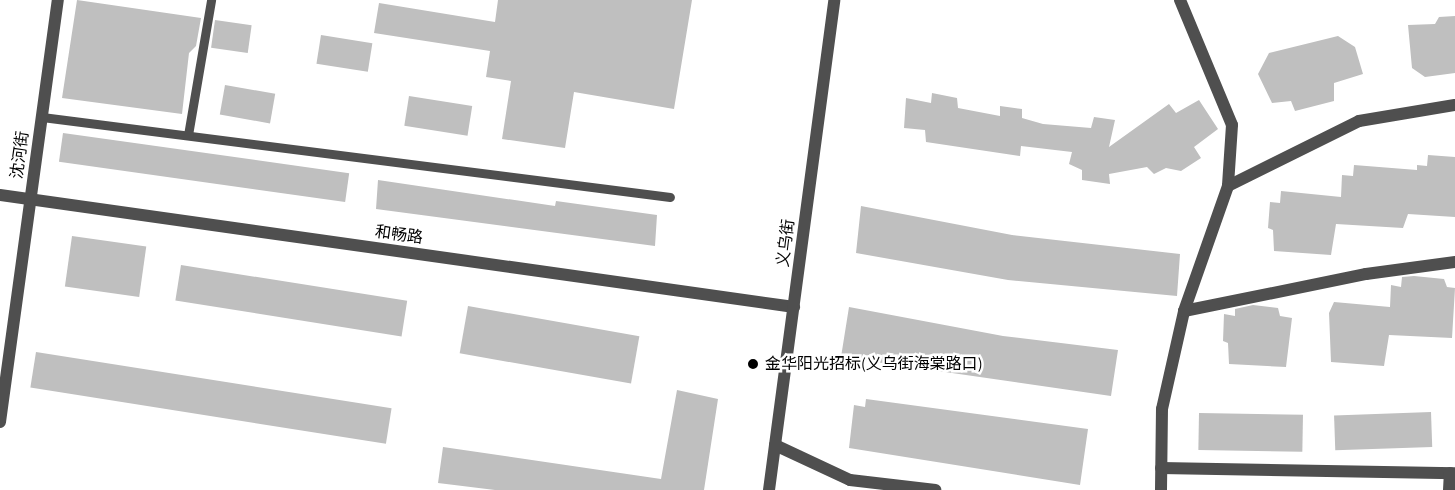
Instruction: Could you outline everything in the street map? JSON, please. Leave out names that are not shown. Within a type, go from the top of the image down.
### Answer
[{"type":"street","name":"沈河街","points":[[0,422],[58,0]]},
{"type":"street","name":"义乌街","points":[[769,490],[834,0]]},
{"type":"street","points":[[1161,490],[1162,409],[1184,311],[1228,186],[1232,125],[1180,0]]},
{"type":"street","points":[[1228,186],[1359,121],[1455,105]]},
{"type":"street","name":"和畅路","points":[[0,195],[794,307]]},
{"type":"street","points":[[1184,311],[1365,274],[1455,262]]},
{"type":"street","points":[[775,444],[850,480],[935,490]]},
{"type":"street","points":[[1161,468],[1452,473],[1449,490]]},
{"type":"lane","points":[[188,135],[211,0]]},
{"type":"lane","points":[[42,117],[670,197]]},
{"type":"building","points":[[77,0],[201,18],[196,46],[189,53],[182,114],[62,98]]},
{"type":"building","points":[[498,0],[692,0],[674,109],[574,92],[565,148],[502,139],[511,81],[486,77],[490,51],[374,33],[379,3],[495,22]]},
{"type":"building","points":[[1455,16],[1455,73],[1425,77],[1412,68],[1408,25],[1435,24],[1439,17]]},
{"type":"building","points":[[215,20],[252,25],[248,53],[211,48]]},
{"type":"building","points":[[321,35],[372,43],[368,72],[316,64]]},
{"type":"building","points":[[1338,36],[1355,47],[1363,74],[1334,83],[1334,101],[1295,111],[1291,101],[1272,103],[1258,74],[1269,53]]},
{"type":"building","points":[[225,85],[275,94],[270,123],[220,115]]},
{"type":"building","points":[[932,93],[957,98],[958,108],[1000,116],[1000,106],[1022,109],[1022,118],[1043,124],[1091,128],[1094,117],[1115,120],[1109,147],[1169,104],[1176,113],[1199,100],[1218,129],[1194,147],[1201,158],[1181,171],[1166,168],[1154,174],[1147,167],[1109,174],[1110,184],[1082,180],[1082,170],[1069,164],[1072,152],[1021,146],[1020,156],[926,142],[925,130],[904,128],[906,98],[931,103]]},
{"type":"building","points":[[409,96],[472,106],[468,136],[404,126]]},
{"type":"building","points":[[63,133],[349,173],[345,202],[59,162]]},
{"type":"building","points":[[1428,155],[1455,157],[1455,217],[1408,214],[1403,228],[1336,224],[1331,255],[1274,251],[1273,230],[1268,228],[1270,202],[1280,203],[1281,191],[1341,197],[1342,175],[1353,176],[1354,165],[1417,170],[1417,165],[1427,166]]},
{"type":"building","points":[[378,180],[555,206],[556,201],[657,215],[655,246],[376,209]]},
{"type":"building","points":[[861,206],[1012,235],[1180,254],[1177,296],[1008,280],[856,253]]},
{"type":"building","points":[[72,236],[146,246],[139,297],[65,287]]},
{"type":"building","points":[[181,265],[407,301],[402,336],[175,301]]},
{"type":"building","points":[[1402,277],[1444,279],[1447,287],[1455,288],[1452,338],[1389,335],[1384,366],[1331,362],[1329,313],[1334,302],[1390,307],[1391,285],[1401,287]]},
{"type":"building","points":[[1253,305],[1278,308],[1280,316],[1292,318],[1286,367],[1229,364],[1228,343],[1223,341],[1224,314],[1235,316],[1235,309]]},
{"type":"building","points":[[468,306],[639,336],[631,383],[460,353]]},
{"type":"building","points":[[849,307],[1003,336],[1118,350],[1111,396],[841,357]]},
{"type":"building","points":[[36,352],[392,408],[386,444],[30,388]]},
{"type":"building","points":[[677,390],[718,399],[704,490],[495,490],[438,483],[443,447],[661,479]]},
{"type":"building","points":[[866,399],[1088,429],[1080,485],[849,448],[854,405],[865,407]]},
{"type":"building","points":[[1431,412],[1432,447],[1335,450],[1334,415]]},
{"type":"building","points":[[1199,413],[1303,415],[1302,452],[1198,450]]},
{"type":"place","name":"金华阳光招标(义乌街海棠路口)","points":[[753,364]]}]
